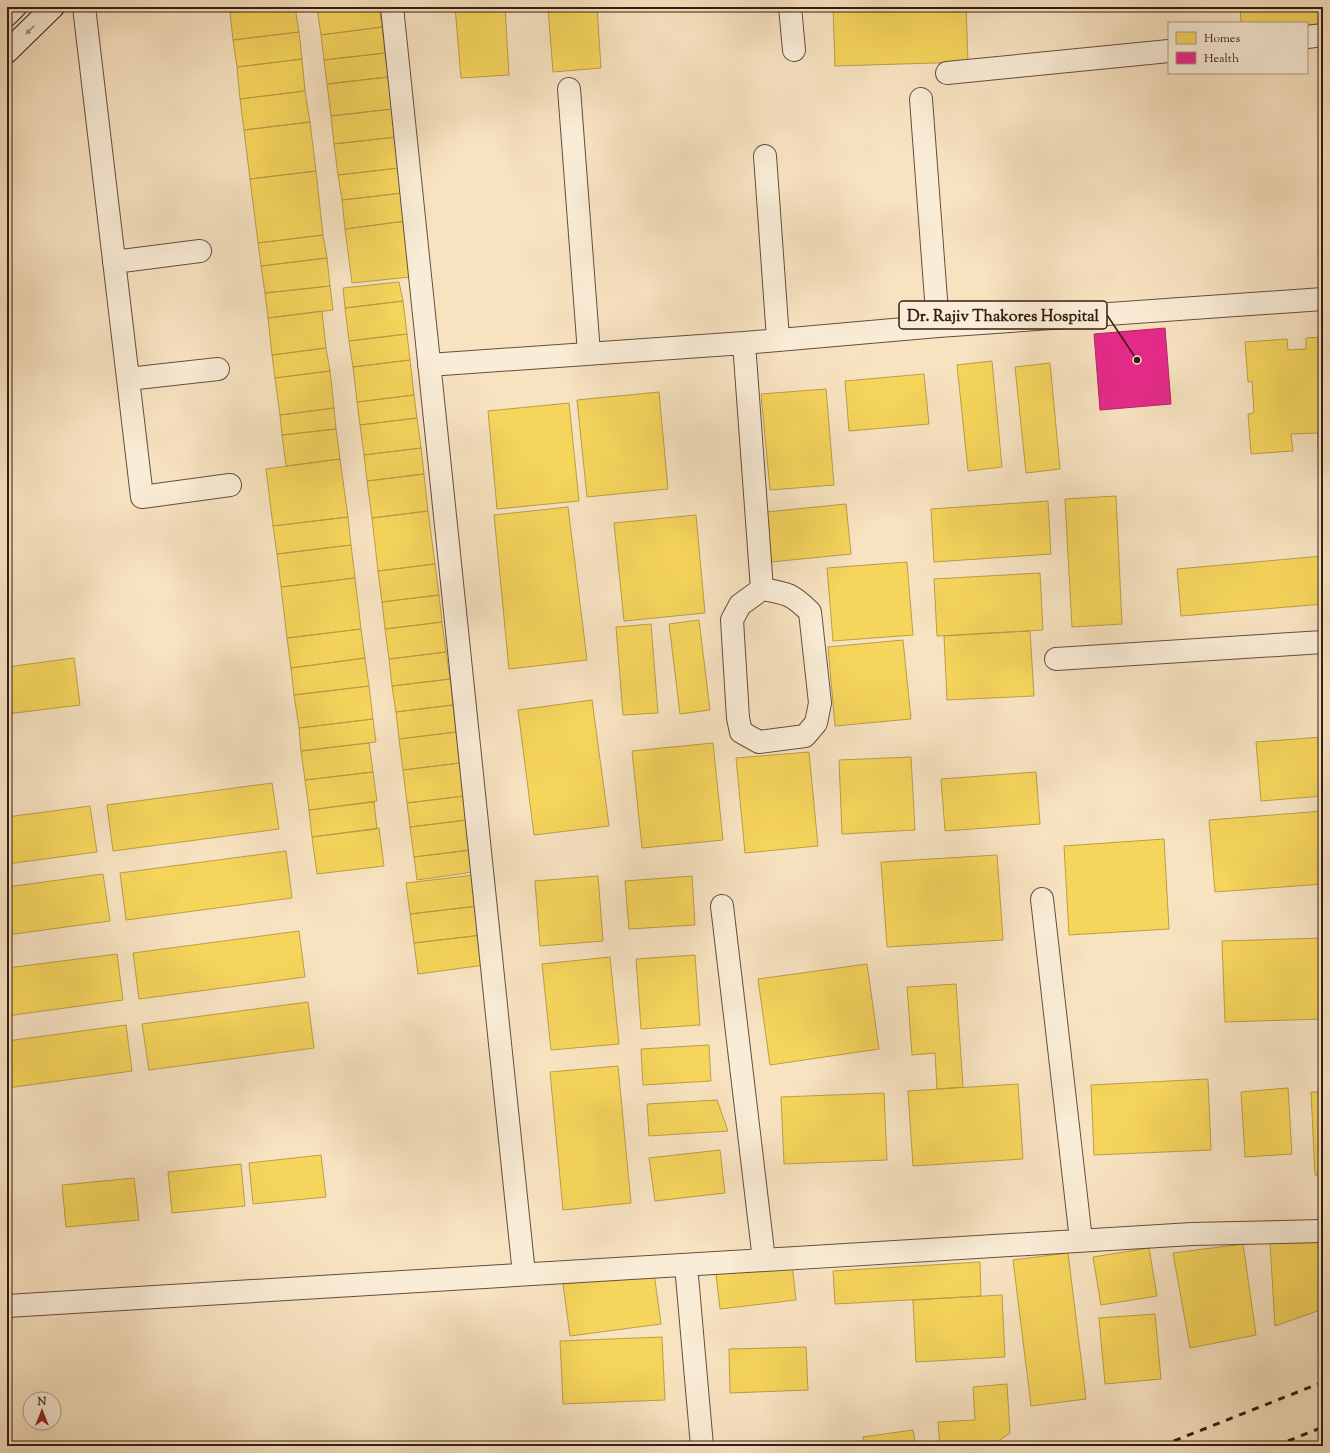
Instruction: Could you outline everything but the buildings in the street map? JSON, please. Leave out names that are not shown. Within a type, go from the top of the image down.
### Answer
[{"type":"street","points":[[7,15],[15,7]]},
{"type":"street","points":[[7,52],[53,7]]},
{"type":"street","points":[[84,7],[142,497],[230,485]]},
{"type":"street","points":[[392,7],[524,1274]]},
{"type":"street","points":[[790,7],[794,50]]},
{"type":"street","points":[[1308,37],[1323,35]]},
{"type":"street","points":[[947,73],[1168,51]]},
{"type":"street","points":[[570,89],[589,353]]},
{"type":"street","points":[[921,99],[938,326]]},
{"type":"street","points":[[765,156],[778,339]]},
{"type":"street","points":[[114,262],[200,250]]},
{"type":"street","points":[[429,365],[744,343],[938,326],[1323,299]]},
{"type":"street","points":[[744,343],[762,589]]},
{"type":"street","points":[[128,379],[218,369]]},
{"type":"street","points":[[762,589],[786,593],[799,601],[810,612],[820,703],[816,723],[805,736],[760,742],[742,732],[738,718],[732,620],[740,605],[762,589]]},
{"type":"street","points":[[1056,659],[1323,642]]},
{"type":"street","points":[[1042,899],[1081,1240]]},
{"type":"street","points":[[722,906],[764,1260]]},
{"type":"street","points":[[7,1306],[1081,1240],[1192,1234],[1323,1231]]},
{"type":"street","points":[[686,1264],[702,1446]]},
{"type":"railway","points":[[1161,1446],[1323,1382]]},
{"type":"railway","points":[[1275,1446],[1323,1427]]},
{"type":"place","name":"Dr. Rajiv Thakores Hospital","points":[[1137,360]]}]
